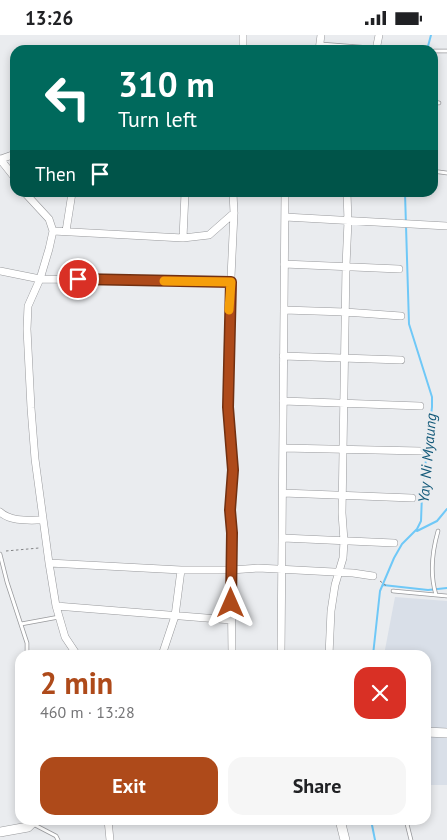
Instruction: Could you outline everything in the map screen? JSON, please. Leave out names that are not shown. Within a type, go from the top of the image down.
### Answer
[{"type":"street","points":[[1,159],[10,172]]},
{"type":"street","points":[[29,197],[48,219],[53,231],[40,279],[28,306],[27,329],[31,416],[43,520],[56,606],[67,641],[73,650]]},
{"type":"street","points":[[66,231],[71,197]]},
{"type":"street","points":[[183,238],[186,197]]},
{"type":"street","points":[[232,197],[234,213],[228,398],[233,470],[230,510],[232,533],[232,650]]},
{"type":"street","points":[[281,650],[285,197]]},
{"type":"street","points":[[329,650],[331,611],[344,541],[347,197]]},
{"type":"street","points":[[53,231],[183,238],[209,235],[234,213]]},
{"type":"street","points":[[286,217],[447,226]]},
{"type":"street","points":[[284,264],[399,269]]},
{"type":"street","points":[[0,271],[40,279],[231,282]]},
{"type":"street","points":[[284,310],[401,316]]},
{"type":"street","points":[[283,356],[401,360]]},
{"type":"street","points":[[283,401],[420,406]]},
{"type":"street","points":[[283,448],[420,451]]},
{"type":"street","points":[[283,493],[412,498]]},
{"type":"street","points":[[0,512],[12,518],[43,520]]},
{"type":"street","points":[[283,538],[394,543]]},
{"type":"street","points":[[49,563],[181,570],[231,571],[258,569],[339,572],[373,576]]},
{"type":"street","points":[[164,650],[175,616],[181,570]]},
{"type":"street","points":[[56,606],[231,620]]},
{"type":"street","points":[[431,732],[447,733]]},
{"type":"street","points":[[0,832],[24,828],[29,825]]},
{"type":"street","points":[[108,825],[110,840]]},
{"type":"street","points":[[341,825],[345,840]]},
{"type":"lane","points":[[436,595],[433,557],[438,531]]},
{"type":"lane","points":[[0,553],[27,643],[27,650]]},
{"type":"lane","points":[[394,591],[447,596]]},
{"type":"lane","points":[[21,624],[59,617]]},
{"type":"lane","points":[[38,825],[58,840]]},
{"type":"lane","points":[[407,825],[411,840]]},
{"type":"path","points":[[0,553],[47,547]]},
{"type":"path","points":[[373,576],[394,591]]},
{"type":"shaded area","points":[[395,597],[447,601],[447,785],[431,785],[431,650],[385,650]]},
{"type":"waterway","name":"Yay Ni Myaung","points":[[428,45],[431,35]]},
{"type":"waterway","name":"Yay Ni Myaung","points":[[374,650],[380,591],[402,544],[417,529],[421,521],[422,494],[432,407],[432,397],[409,324],[405,197]]},
{"type":"waterway","points":[[417,531],[437,521],[447,509]]},
{"type":"waterway","points":[[383,585],[428,590],[447,588]]},
{"type":"waterway","name":"Yay Ni Myaung","points":[[372,825],[375,840]]},
{"type":"slow traffic","points":[[164,281],[231,282],[229,310]]},
{"type":"route","points":[[78,279],[231,282],[228,341],[228,407],[233,470],[230,510],[232,533],[231,603]]}]
